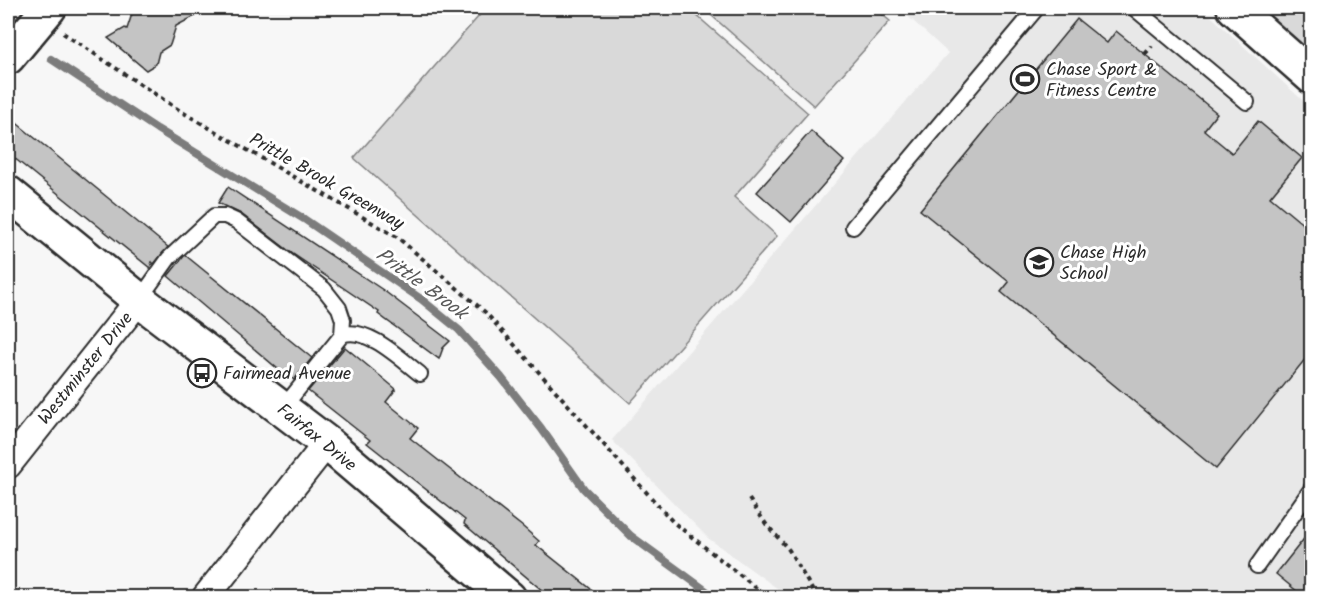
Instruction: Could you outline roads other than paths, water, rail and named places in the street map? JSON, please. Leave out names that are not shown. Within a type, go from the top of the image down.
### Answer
[{"type":"street","points":[[1234,8],[1311,77]]},
{"type":"street","points":[[8,57],[54,19]]},
{"type":"street","name":"Fairfax Drive","points":[[8,193],[139,300],[327,443],[509,597]]},
{"type":"street","name":"Westminster Drive","points":[[8,465],[139,300]]},
{"type":"street","points":[[205,597],[327,443]]},
{"type":"lane","points":[[853,227],[1037,8]]},
{"type":"lane","points":[[1134,8],[1246,102]]},
{"type":"lane","points":[[139,300],[169,258],[214,216],[225,216],[236,221],[324,289],[339,308],[343,320],[342,335]]},
{"type":"lane","points":[[282,409],[342,335],[349,332],[370,338],[420,374]]},
{"type":"lane","points":[[1257,566],[1311,488]]},
{"type":"waterway","name":"Prittle Brook","points":[[51,59],[157,129],[304,219],[421,299],[459,330],[501,377],[584,489],[631,536],[716,598]]},
{"type":"place","name":"Chase Sport & Fitness Centre","points":[[1025,79]]},
{"type":"place","name":"Chase High School","points":[[1039,262]]},
{"type":"place","name":"Fairmead Avenue","points":[[202,373]]}]
